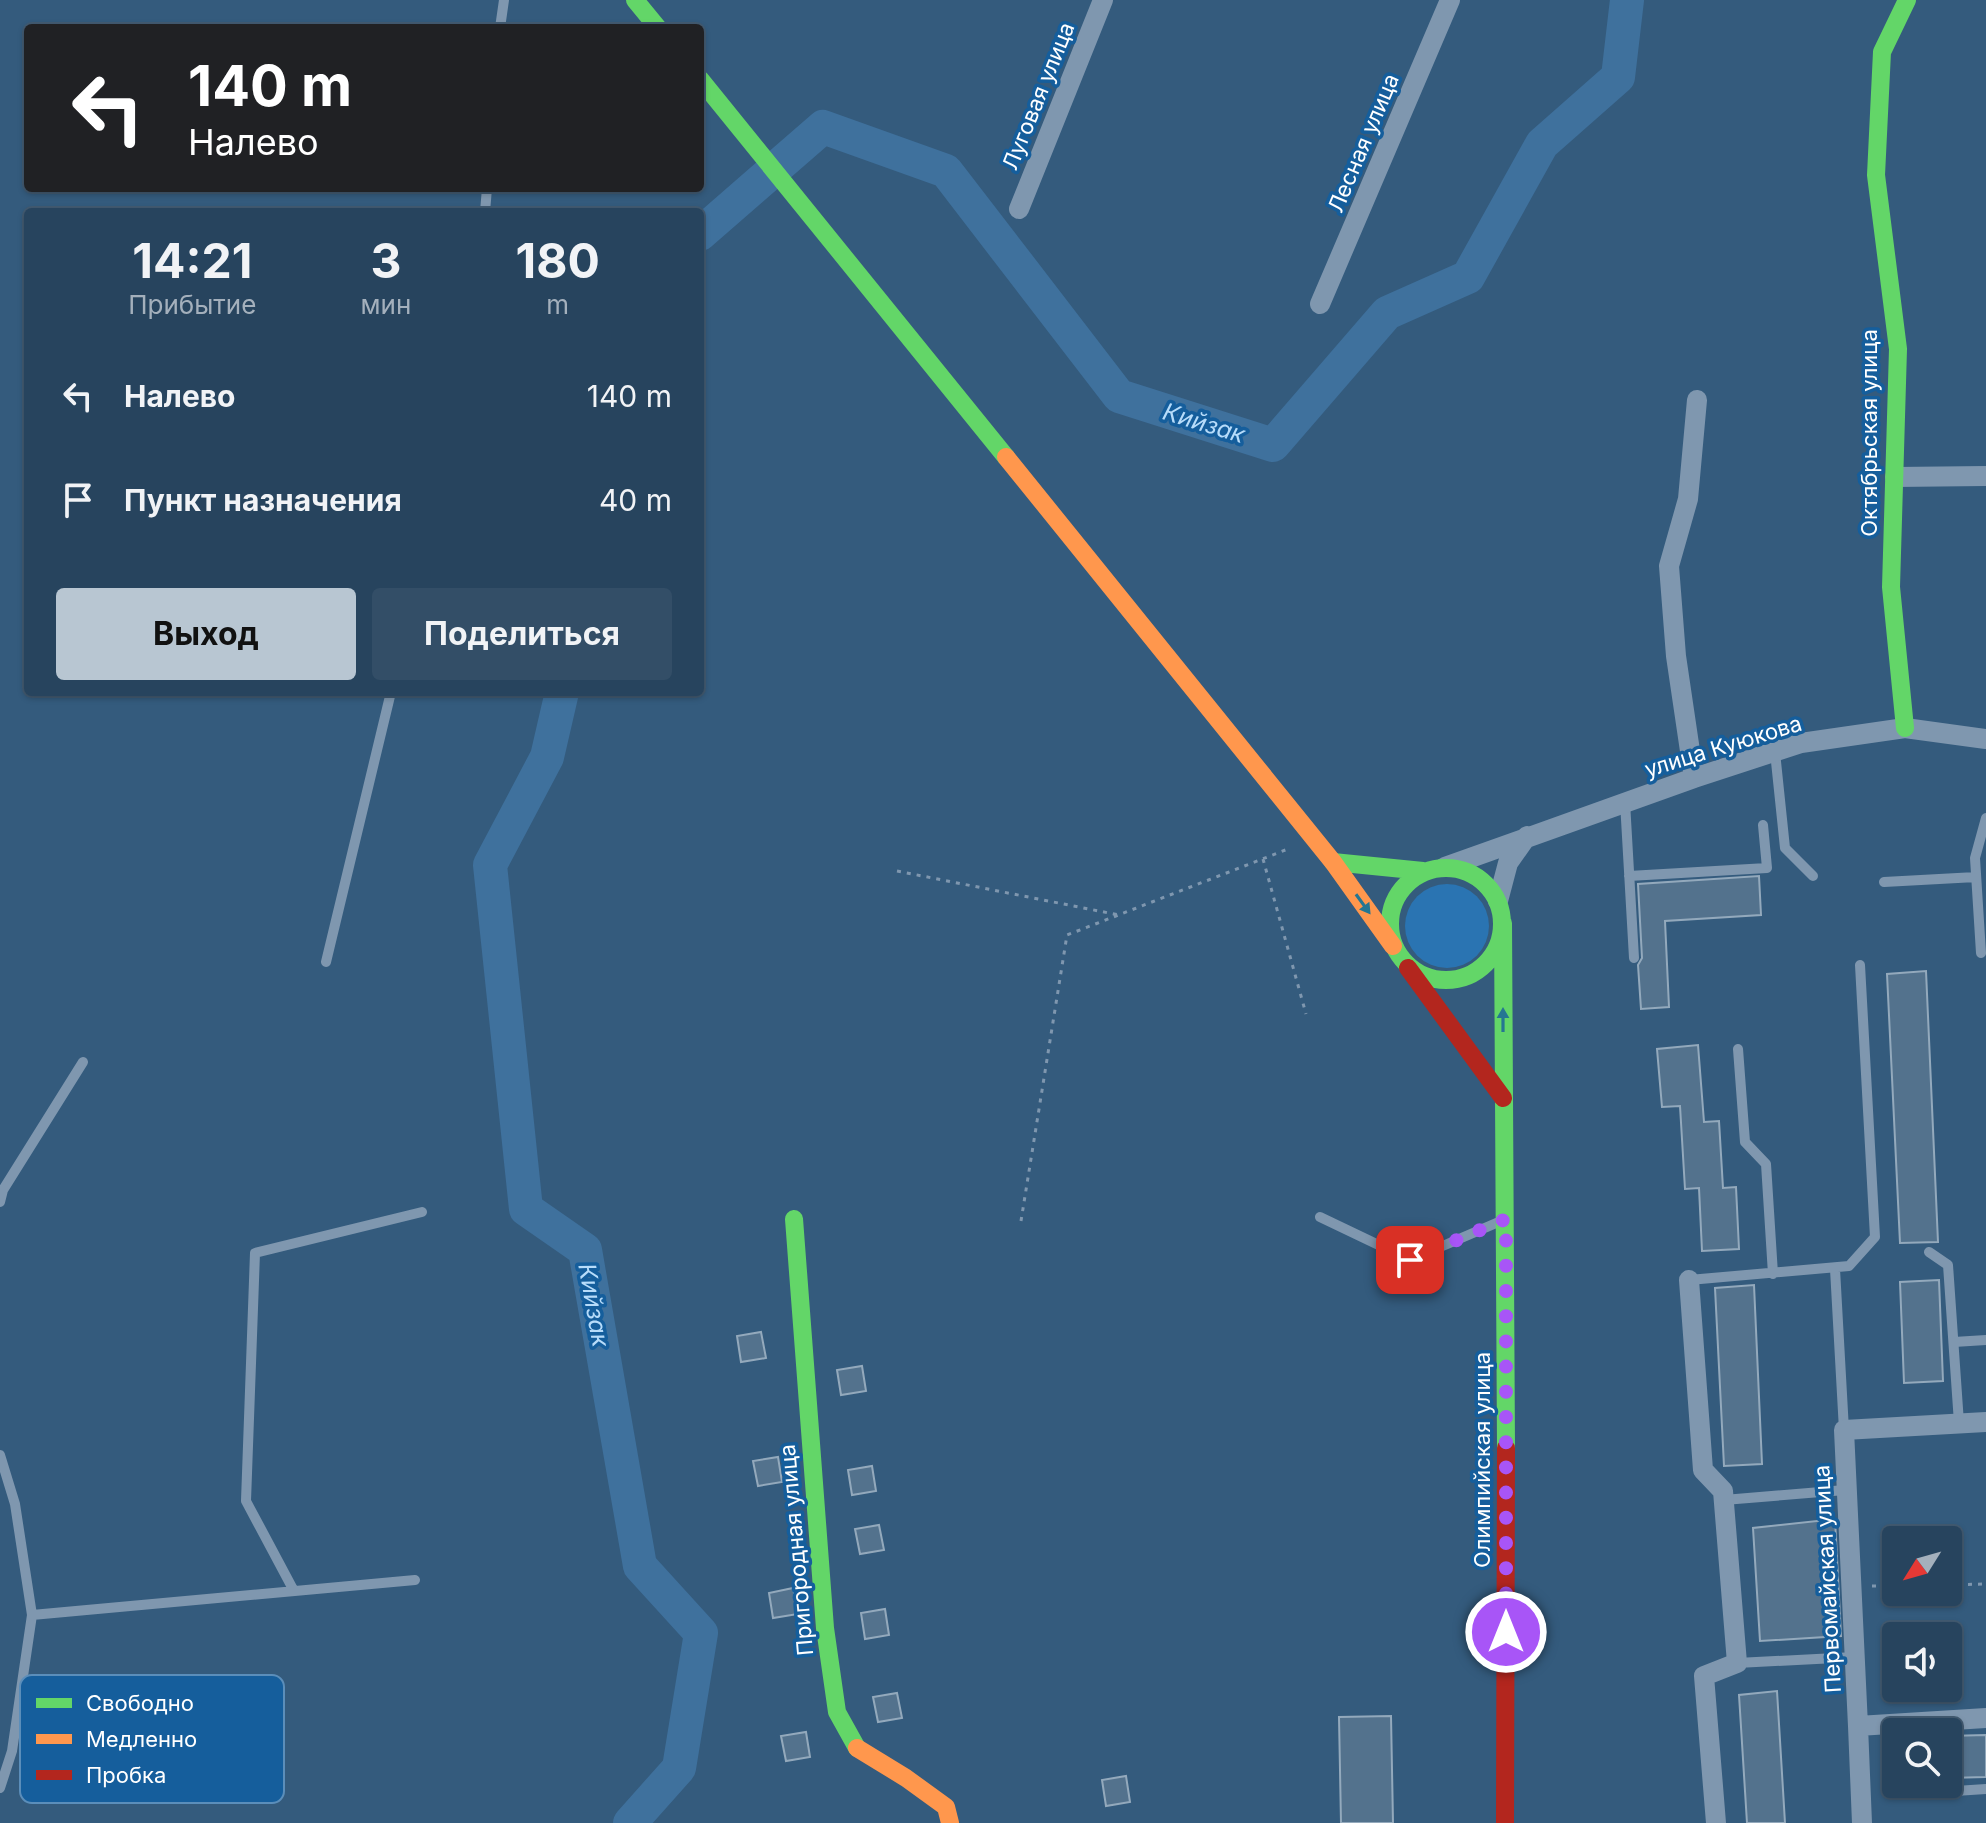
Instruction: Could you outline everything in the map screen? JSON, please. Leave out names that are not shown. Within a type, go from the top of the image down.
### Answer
[{"type":"main road","points":[[635,0],[655,24]]},
{"type":"main road","name":"Октябрьская улица","points":[[1905,728],[1891,587],[1898,349],[1876,175],[1882,52],[1907,0]]},
{"type":"main road","points":[[704,84],[1333,862],[1503,1098]]},
{"type":"main road","points":[[1333,862],[1423,871],[1445,867],[1467,871],[1485,883],[1498,901],[1503,923],[1499,945],[1486,964],[1468,976],[1446,981],[1424,977],[1406,965]]},
{"type":"main road","points":[[1393,946],[1389,924],[1393,902],[1405,884],[1423,871]]},
{"type":"main road","name":"Олимпийская улица","points":[[1503,923],[1505,1823]]},
{"type":"main road","name":"Пригородная улица","points":[[794,1219],[825,1628],[837,1712],[858,1751],[906,1778],[946,1807],[950,1823]]},
{"type":"street","name":"Луговая улица","points":[[1019,209],[1103,0]]},
{"type":"street","name":"Лесная улица","points":[[1320,304],[1450,0]]},
{"type":"street","points":[[1694,778],[1676,656],[1669,566],[1688,499],[1697,400]]},
{"type":"street","points":[[1895,477],[1986,476]]},
{"type":"street","name":"улица Куюкова","points":[[1445,867],[1801,743],[1905,728],[1986,739]]},
{"type":"street","points":[[1498,901],[1508,863],[1527,836]]},
{"type":"street","points":[[1689,1280],[1703,1470],[1723,1491],[1737,1663],[1704,1676],[1716,1823]]},
{"type":"street","points":[[1844,1430],[1986,1422]]},
{"type":"street","name":"Первомайская улица","points":[[1844,1430],[1862,1823]]},
{"type":"street","points":[[1858,1726],[1986,1718]]},
{"type":"lane","points":[[501,24],[504,0]]},
{"type":"lane","points":[[326,962],[390,696]]},
{"type":"lane","points":[[1775,752],[1785,848],[1813,876]]},
{"type":"lane","points":[[1625,802],[1634,958]]},
{"type":"lane","points":[[1981,953],[1975,858],[1986,818]]},
{"type":"lane","points":[[1629,876],[1767,868],[1763,825]]},
{"type":"lane","points":[[1884,882],[1976,877]]},
{"type":"lane","points":[[1689,1280],[1849,1266],[1875,1237],[1860,965]]},
{"type":"lane","points":[[1738,1049],[1745,1142],[1766,1164],[1773,1274]]},
{"type":"lane","points":[[0,1202],[3,1190],[83,1062]]},
{"type":"lane","points":[[294,1591],[246,1501],[255,1253],[422,1212]]},
{"type":"lane","points":[[1320,1217],[1410,1260],[1506,1219]]},
{"type":"lane","points":[[1929,1252],[1948,1265],[1959,1423]]},
{"type":"lane","name":"Первомайская улица","points":[[1835,1269],[1844,1430]]},
{"type":"lane","points":[[1954,1342],[1986,1340]]},
{"type":"lane","points":[[0,1455],[15,1504],[32,1615],[23,1675]]},
{"type":"lane","points":[[1724,1500],[1845,1490]]},
{"type":"lane","points":[[32,1615],[415,1580]]},
{"type":"lane","points":[[1737,1663],[1855,1657]]},
{"type":"lane","points":[[0,1788],[12,1751],[20,1697]]},
{"type":"lane","points":[[1962,1791],[1986,1789]]},
{"type":"path","points":[[1021,1221],[1067,935],[1314,839]]},
{"type":"path","points":[[1263,859],[1306,1014]]},
{"type":"path","points":[[897,871],[1119,915]]},
{"type":"path","points":[[1962,1585],[1986,1584]]},
{"type":"path","points":[[1851,1587],[1882,1586]]},
{"type":"shaded area","points":[[1447,884],[1463,887],[1477,896],[1486,910],[1489,926],[1486,942],[1477,956],[1463,965],[1447,968],[1431,965],[1417,956],[1408,942],[1405,926],[1408,910],[1417,896],[1431,887]]},
{"type":"building","points":[[1759,876],[1761,915],[1665,921],[1669,1007],[1641,1009],[1638,884]]},
{"type":"building","points":[[1926,971],[1938,1242],[1900,1243],[1887,974]]},
{"type":"building","points":[[1698,1045],[1704,1122],[1719,1121],[1723,1188],[1736,1187],[1739,1249],[1702,1251],[1699,1188],[1685,1189],[1680,1106],[1662,1107],[1657,1049]]},
{"type":"building","points":[[1939,1280],[1943,1381],[1904,1383],[1900,1282]]},
{"type":"building","points":[[1754,1285],[1762,1464],[1724,1466],[1715,1288]]},
{"type":"building","points":[[761,1332],[766,1358],[741,1362],[737,1336]]},
{"type":"building","points":[[862,1366],[866,1391],[841,1395],[837,1370]]},
{"type":"building","points":[[778,1457],[782,1482],[758,1486],[753,1461]]},
{"type":"building","points":[[872,1466],[876,1491],[852,1495],[848,1470]]},
{"type":"building","points":[[1835,1519],[1841,1636],[1760,1641],[1753,1528]]},
{"type":"building","points":[[879,1525],[884,1550],[860,1554],[855,1529]]},
{"type":"building","points":[[793,1588],[798,1614],[773,1618],[769,1593]]},
{"type":"building","points":[[885,1609],[889,1635],[865,1639],[861,1613]]},
{"type":"building","points":[[1777,1691],[1785,1823],[1747,1823],[1739,1695]]},
{"type":"building","points":[[897,1693],[902,1718],[878,1722],[873,1697]]},
{"type":"building","points":[[1391,1716],[1393,1823],[1341,1823],[1339,1717]]},
{"type":"building","points":[[806,1732],[810,1757],[786,1761],[781,1736]]},
{"type":"building","points":[[1986,1735],[1986,1777],[1962,1778],[1962,1736]]},
{"type":"building","points":[[1126,1776],[1130,1802],[1106,1806],[1102,1780]]},
{"type":"waterway","name":"Кийзак","points":[[704,231],[823,127],[946,171],[1119,396],[1273,445],[1387,313],[1468,277],[1542,144],[1618,77],[1627,0]]},
{"type":"waterway","name":"Кийзак","points":[[561,696],[547,757],[490,865],[526,1209],[585,1250],[640,1566],[701,1633],[679,1768],[630,1823]]},
{"type":"traffic: fast","points":[[635,0],[655,24]]},
{"type":"traffic: fast","points":[[1905,728],[1891,587],[1898,349],[1876,175],[1882,52],[1907,0]]},
{"type":"traffic: fast","points":[[704,84],[1006,457]]},
{"type":"traffic: fast","points":[[1333,862],[1423,871]]},
{"type":"traffic: fast","points":[[1446,868],[1468,872],[1486,884],[1498,902],[1502,924],[1498,946],[1486,964],[1468,976],[1446,980],[1424,976],[1406,964],[1394,946],[1390,924],[1394,902],[1406,884],[1424,872],[1446,868]]},
{"type":"traffic: fast","points":[[1503,923],[1506,1448]]},
{"type":"traffic: fast","points":[[794,1219],[825,1628],[837,1712],[857,1748]]},
{"type":"traffic: slow","points":[[1006,457],[1333,862],[1393,946]]},
{"type":"traffic: slow","points":[[857,1748],[946,1807],[950,1823]]},
{"type":"traffic: jam","points":[[1408,968],[1503,1098]]},
{"type":"traffic: jam","points":[[1505,1823],[1506,1448]]},
{"type":"route","points":[[1410,1260],[1506,1219],[1506,1632]]}]
